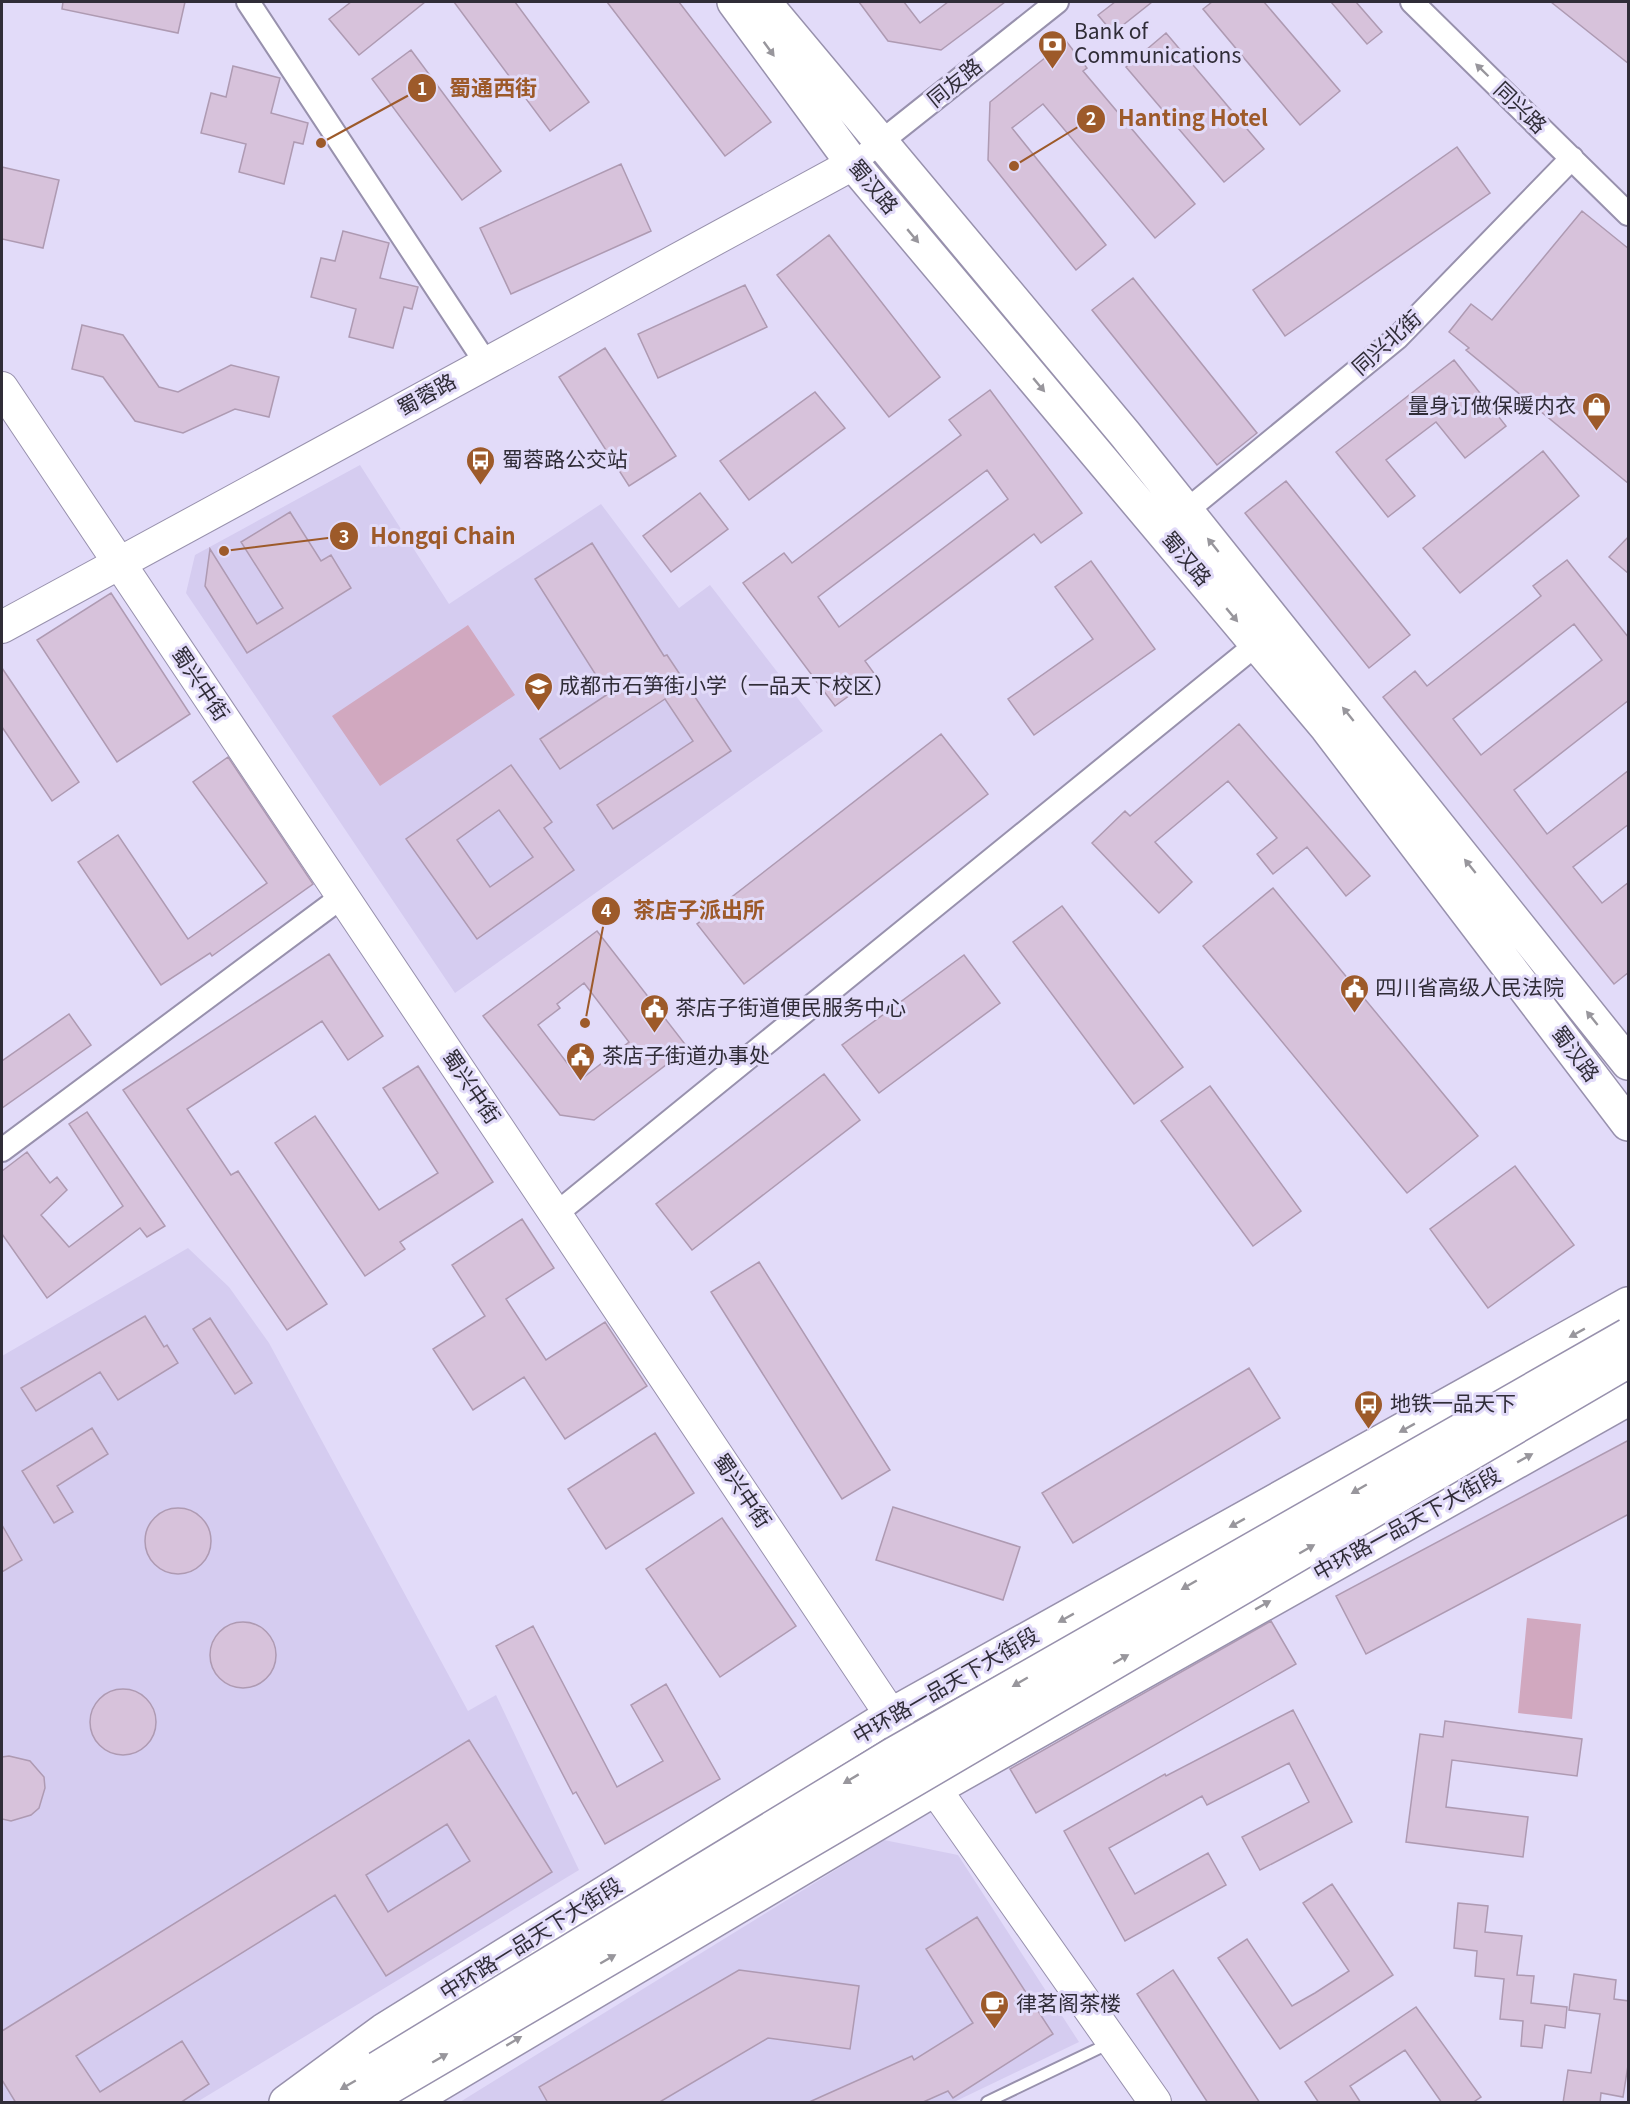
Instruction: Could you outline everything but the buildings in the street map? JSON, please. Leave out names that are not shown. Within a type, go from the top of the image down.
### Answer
[{"type":"main road","name":"蜀汉路","points":[[734,2],[853,164],[1327,728],[1629,1124]]},
{"type":"main road","name":"蜀汉路","points":[[764,2],[1186,512],[1629,1063]]},
{"type":"main road","name":"中环路一品天下大街段","points":[[286,2103],[384,2030],[891,1715],[1629,1304]]},
{"type":"main road","points":[[385,2090],[892,1755],[1629,1335]]},
{"type":"main road","points":[[385,2090],[1629,1361]]},
{"type":"main road","name":"中环路一品天下大街段","points":[[318,2103],[385,2090],[935,1789],[1629,1399]]},
{"type":"street","points":[[248,2],[486,363]]},
{"type":"street","name":"同兴路","points":[[1412,2],[1629,214]]},
{"type":"street","name":"同友路","points":[[853,164],[1049,3]]},
{"type":"street","name":"同兴北街","points":[[1186,512],[1397,338],[1572,158]]},
{"type":"street","name":"蜀蓉路","points":[[2,627],[853,164]]},
{"type":"street","name":"蜀兴中街","points":[[2,388],[557,1213],[891,1715],[935,1789],[1155,2103]]},
{"type":"street","points":[[557,1213],[1257,644]]},
{"type":"street","points":[[2,1150],[343,896]]},
{"type":"lane","points":[[987,2103],[1113,2042]]},
{"type":"shaded area","name":"成都市石笋街小学（一品天下校区）","points":[[360,465],[449,604],[601,504],[679,608],[710,585],[823,731],[455,993],[186,593],[195,555]]},
{"type":"shaded area","points":[[468,625],[515,695],[380,786],[332,716]]},
{"type":"shaded area","points":[[188,1248],[229,1287],[269,1343],[468,1711],[496,1695],[579,1870],[197,2102],[2,2102],[2,1356]]},
{"type":"shaded area","points":[[1527,1618],[1581,1624],[1572,1719],[1518,1713]]},
{"type":"shaded area","points":[[884,1840],[958,1855],[1079,2042],[954,2102],[460,2102]]},
{"type":"place","name":"Bank of Communications","points":[[1053,70]]},
{"type":"place","name":"蜀通西街","points":[[321,143]]},
{"type":"place","name":"Hanting Hotel","points":[[1014,166]]},
{"type":"place","name":"量身订做保暖内衣","points":[[1597,432]]},
{"type":"place","name":"蜀蓉路公交站","points":[[481,486]]},
{"type":"place","name":"Hongqi Chain","points":[[224,551]]},
{"type":"place","name":"成都市石笋街小学（一品天下校区）","points":[[538,712]]},
{"type":"place","name":"四川省高级人民法院","points":[[1354,1014]]},
{"type":"place","name":"茶店子派出所","points":[[585,1023]]},
{"type":"place","name":"茶店子街道便民服务中心","points":[[654,1034]]},
{"type":"place","name":"茶店子街道办事处","points":[[581,1082]]},
{"type":"place","name":"地铁一品天下","points":[[1369,1430]]},
{"type":"place","name":"律茗阁茶楼","points":[[995,2030]]}]
